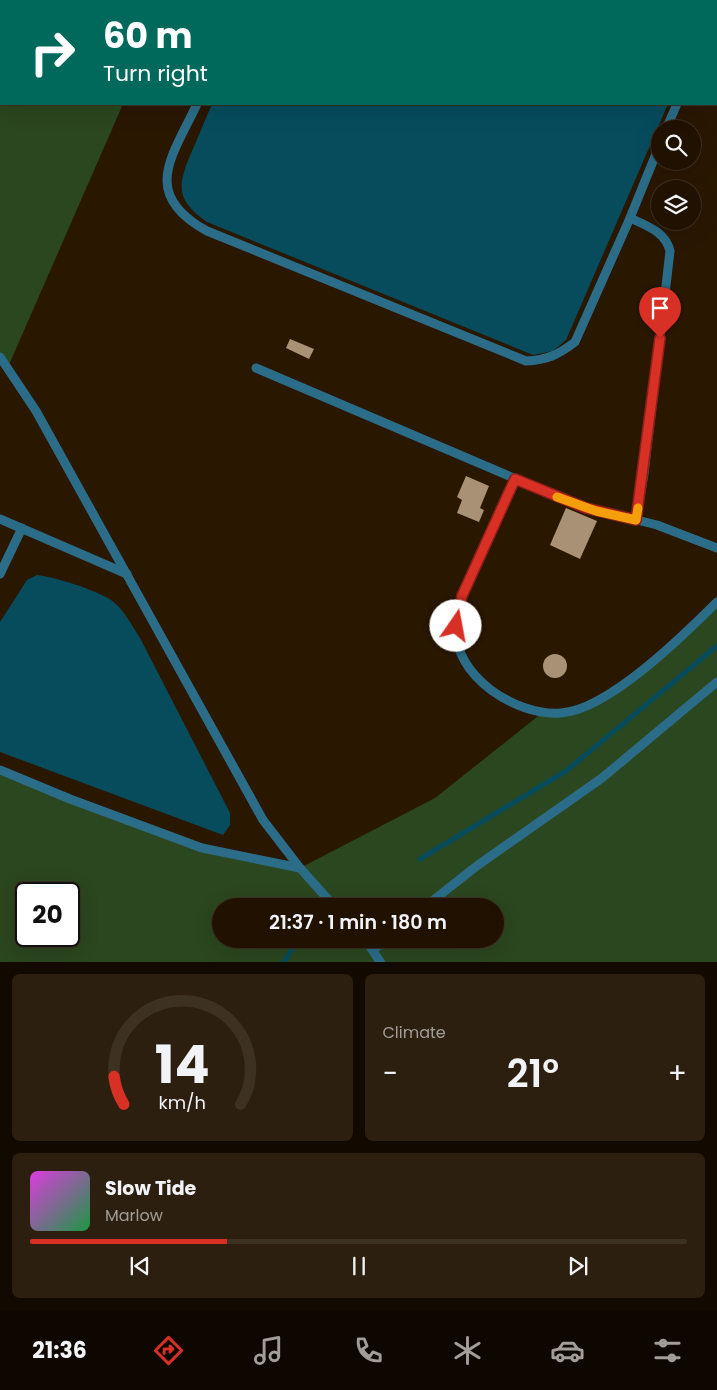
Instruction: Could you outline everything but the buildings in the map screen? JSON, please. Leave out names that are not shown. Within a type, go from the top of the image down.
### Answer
[{"type":"lane","points":[[197,105],[167,169],[167,192],[177,210],[189,222],[526,361],[552,358],[559,355],[575,342],[651,166]]},
{"type":"lane","points":[[670,120],[677,105]]},
{"type":"lane","points":[[630,218],[657,232],[668,244],[670,251],[644,474],[636,520]]},
{"type":"lane","points":[[0,357],[27,396],[263,820],[300,868],[327,898]]},
{"type":"lane","points":[[256,368],[515,479],[590,509],[636,520],[717,548]]},
{"type":"lane","points":[[515,479],[462,596],[456,626],[462,657],[471,672],[498,694],[542,713],[562,713],[579,710],[629,679],[676,642],[717,602]]},
{"type":"lane","points":[[0,519],[127,574]]},
{"type":"lane","points":[[0,574],[22,528]]},
{"type":"lane","points":[[436,898],[478,865],[602,778],[717,682]]},
{"type":"lane","points":[[0,770],[70,800],[202,848],[300,868]]},
{"type":"lane","points":[[376,948],[373,950],[381,962]]},
{"type":"green space","points":[[0,105],[123,105],[8,367],[0,357]]},
{"type":"green space","points":[[717,602],[717,962],[0,962],[0,770],[202,848],[300,868],[435,798],[542,713],[579,710],[629,679]]},
{"type":"water","points":[[212,105],[668,105],[661,120],[651,120],[651,143],[566,340],[553,351],[533,355],[207,222],[196,214],[184,198],[182,182]]},
{"type":"water","points":[[37,575],[64,581],[96,592],[111,600],[124,613],[140,638],[230,813],[230,825],[223,835],[0,752],[0,622],[27,580]]},
{"type":"waterway","points":[[420,859],[566,771],[717,646]]},
{"type":"waterway","points":[[284,962],[293,948]]},
{"type":"slow traffic","points":[[557,497],[596,511],[636,520],[638,508]]},
{"type":"route","points":[[456,626],[462,596],[515,479],[577,505],[636,520],[644,474],[660,338]]}]
